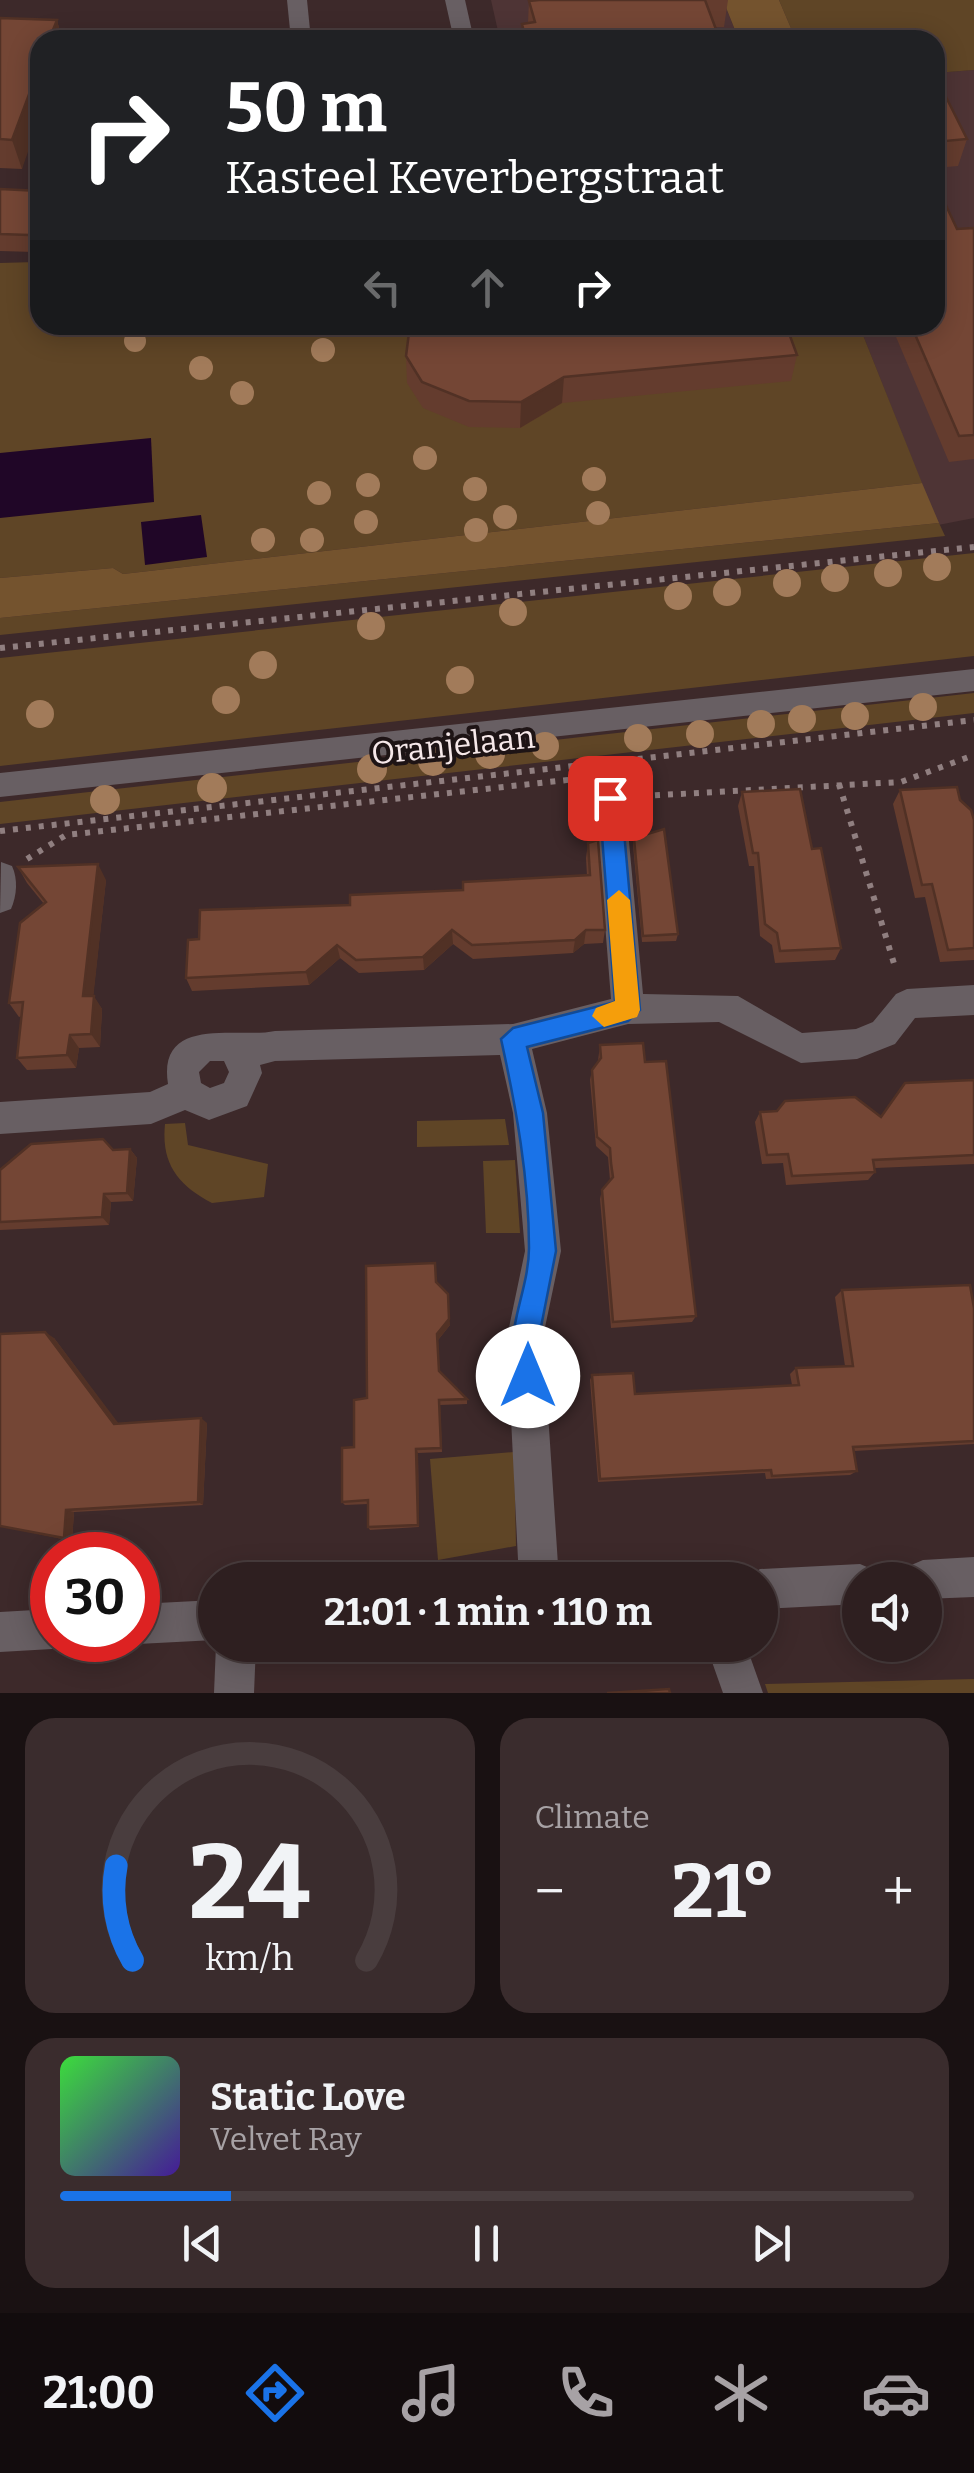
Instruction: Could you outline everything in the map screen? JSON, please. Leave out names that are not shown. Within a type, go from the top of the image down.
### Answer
[{"type":"street","points":[[298,0],[300,30]]},
{"type":"street","points":[[455,0],[462,30]]},
{"type":"street","name":"Oranjelaan","points":[[0,785],[974,677]]},
{"type":"street","points":[[610,798],[628,1010]]},
{"type":"street","points":[[0,899],[1,875]]},
{"type":"street","points":[[0,1118],[151,1108],[186,1093],[182,1070],[198,1049],[222,1044],[240,1054],[275,1046],[513,1039],[628,1010],[719,1006],[738,1010],[772,1036],[801,1048],[857,1044],[884,1033],[907,1004],[974,1000]]},
{"type":"street","points":[[513,1039],[530,1113],[543,1251],[526,1337],[537,1562]]},
{"type":"street","points":[[942,1579],[974,1577]]},
{"type":"street","points":[[778,1588],[842,1585]]},
{"type":"street","points":[[160,1623],[198,1621]]},
{"type":"street","points":[[0,1632],[30,1630]]},
{"type":"street","points":[[234,1693],[235,1662]]},
{"type":"street","points":[[732,1662],[743,1693]]},
{"type":"path","points":[[0,648],[974,546]]},
{"type":"path","name":"Oranjelaan","points":[[0,831],[974,720]]},
{"type":"path","points":[[573,766],[576,780],[598,798],[610,798],[900,782],[974,755]]},
{"type":"path","points":[[1,875],[66,836],[576,780]]},
{"type":"path","points":[[839,784],[907,1004]]},
{"type":"shaded area","points":[[491,0],[723,0],[735,30],[498,30]]},
{"type":"shaded area","points":[[723,0],[779,0],[792,30],[735,30]]},
{"type":"shaded area","points":[[779,0],[974,0],[974,70],[945,72],[945,30],[792,30]]},
{"type":"shaded area","points":[[974,70],[974,518],[938,525],[863,335],[945,335],[945,72]]},
{"type":"shaded area","points":[[30,262],[30,335],[863,335],[922,483],[123,574],[113,568],[0,578],[0,263]]},
{"type":"shaded area","points":[[151,438],[154,502],[0,518],[0,453]]},
{"type":"shaded area","points":[[922,483],[939,523],[0,618],[0,578],[113,568],[123,574]]},
{"type":"shaded area","points":[[201,515],[207,557],[145,565],[141,522]]},
{"type":"shaded area","points":[[939,523],[945,536],[0,635],[0,618]]},
{"type":"shaded area","points":[[974,553],[974,656],[0,766],[0,658]]},
{"type":"shaded area","points":[[974,693],[974,713],[0,824],[0,802]]},
{"type":"shaded area","points":[[505,1119],[509,1145],[417,1147],[417,1121]]},
{"type":"shaded area","points":[[185,1123],[188,1145],[268,1164],[264,1197],[212,1203],[181,1181],[169,1162],[164,1138],[165,1124]]},
{"type":"shaded area","points":[[515,1160],[520,1233],[486,1233],[483,1161]]},
{"type":"shaded area","points":[[514,1452],[516,1546],[438,1560],[430,1459]]},
{"type":"shaded area","points":[[974,1679],[974,1693],[768,1693],[765,1684]]},
{"type":"building","points":[[705,0],[716,30],[524,30],[522,24],[535,22],[529,1]]},
{"type":"building","points":[[0,18],[57,20],[53,30],[30,30],[30,92],[12,140],[0,139]]},
{"type":"building","points":[[945,95],[967,139],[945,141]]},
{"type":"building","points":[[0,189],[30,190],[29,235],[0,234]]},
{"type":"building","points":[[945,203],[957,229],[974,228],[974,435],[959,436],[915,335],[945,335]]},
{"type":"building","points":[[409,335],[790,335],[797,355],[564,377],[521,402],[469,401],[422,382],[406,356]]},
{"type":"building","points":[[957,787],[960,800],[971,810],[974,820],[974,948],[948,950],[932,884],[922,885],[900,790]]},
{"type":"building","points":[[800,789],[812,849],[821,848],[841,948],[780,951],[777,933],[765,924],[758,853],[753,853],[742,792]]},
{"type":"building","points":[[664,829],[678,934],[643,936],[634,838]]},
{"type":"building","points":[[598,840],[605,930],[586,930],[575,940],[472,945],[452,930],[423,957],[356,960],[337,945],[306,972],[186,978],[188,940],[199,939],[200,910],[350,905],[350,895],[463,890],[463,882],[590,875],[588,843]]},
{"type":"building","points":[[98,864],[83,996],[94,996],[91,1034],[70,1035],[67,1055],[17,1058],[23,1002],[9,1003],[20,923],[46,902],[18,867]]},
{"type":"building","points":[[643,1043],[645,1062],[666,1061],[696,1316],[613,1322],[602,1190],[613,1177],[610,1148],[597,1137],[592,1070],[601,1058],[600,1045]]},
{"type":"building","points":[[974,1080],[974,1155],[873,1160],[875,1172],[792,1176],[788,1154],[767,1155],[760,1112],[777,1111],[785,1101],[855,1097],[881,1117],[905,1083]]},
{"type":"building","points":[[103,1139],[113,1150],[130,1149],[127,1193],[104,1194],[102,1217],[0,1222],[0,1170],[31,1144]]},
{"type":"building","points":[[435,1263],[436,1282],[448,1294],[449,1319],[437,1334],[439,1371],[467,1399],[439,1400],[441,1448],[416,1449],[418,1525],[368,1527],[368,1500],[342,1502],[342,1448],[354,1447],[354,1400],[367,1398],[366,1266]]},
{"type":"building","points":[[970,1285],[974,1308],[974,1441],[853,1447],[857,1471],[772,1476],[771,1470],[600,1479],[592,1375],[633,1373],[635,1394],[799,1385],[796,1368],[853,1366],[842,1290]]},
{"type":"building","points":[[45,1332],[114,1424],[201,1418],[198,1502],[66,1510],[64,1532],[32,1532],[0,1526],[0,1334]]},
{"type":"building","points":[[669,1689],[670,1693],[607,1693]]},
{"type":"slow traffic","points":[[604,1016],[628,1010],[619,900]]},
{"type":"route","points":[[528,1376],[526,1337],[543,1251],[530,1113],[513,1039],[628,1010],[610,798]]}]
